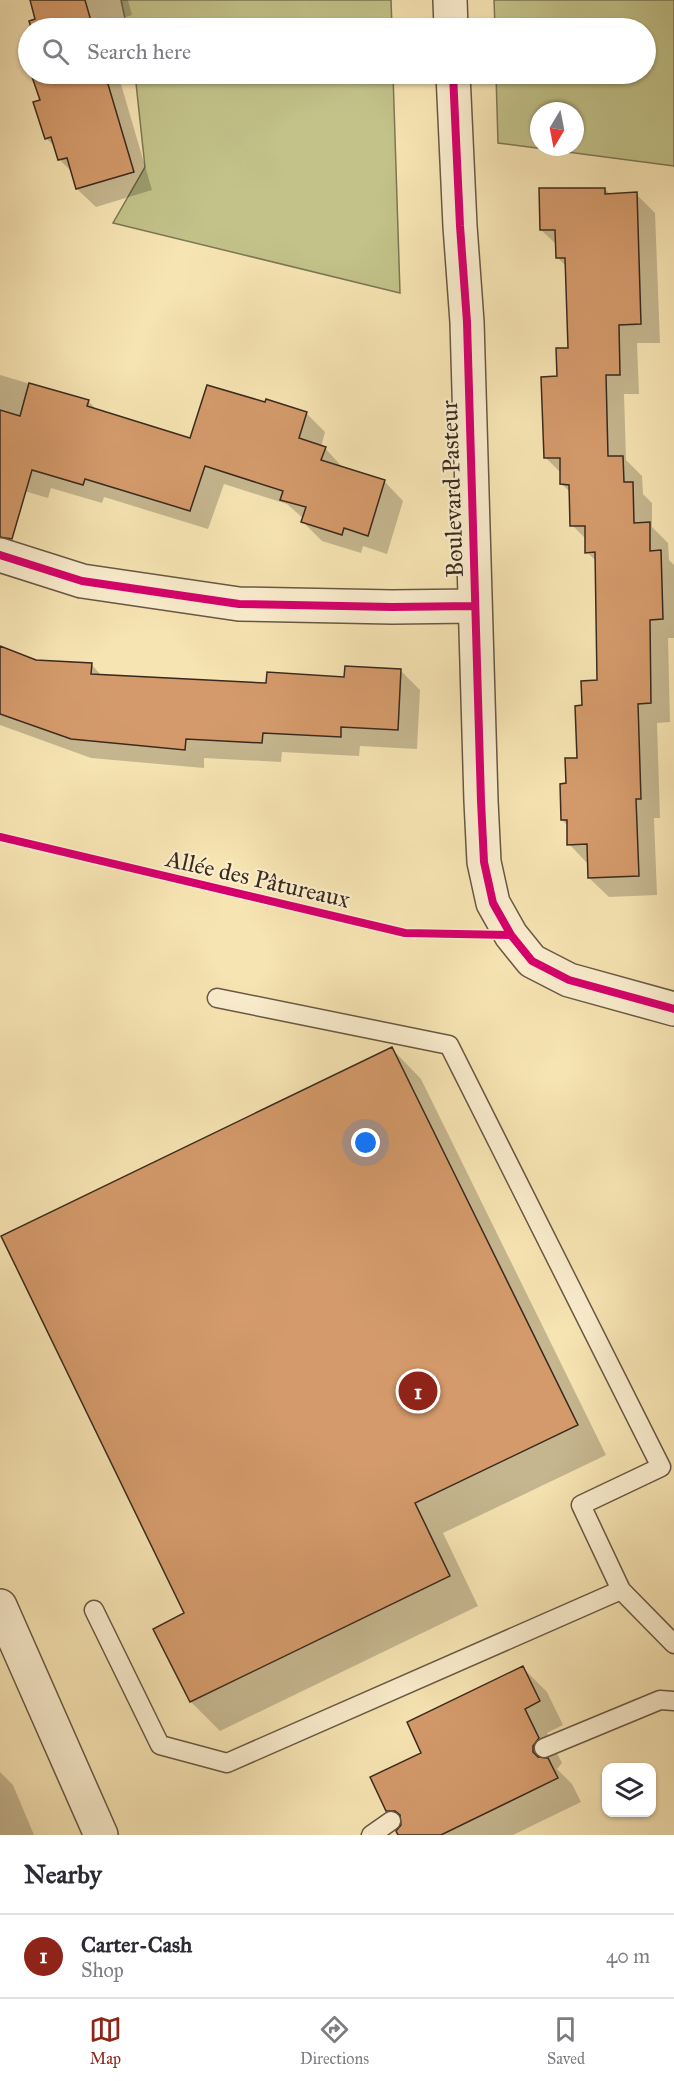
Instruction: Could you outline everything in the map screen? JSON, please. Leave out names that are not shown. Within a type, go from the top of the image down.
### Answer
[{"type":"street","points":[[450,0],[451,18]]},
{"type":"street","name":"Boulevard Pasteur","points":[[453,84],[467,322],[474,606],[484,862],[493,903],[511,935],[532,961],[569,980],[674,1009]]},
{"type":"street","points":[[0,555],[82,581],[239,604],[474,606]]},
{"type":"street","points":[[0,1606],[101,1835]]},
{"type":"lane","points":[[217,998],[449,1045],[661,1467],[581,1505],[621,1590],[674,1644]]},
{"type":"lane","points":[[94,1610],[160,1745],[226,1763],[621,1590]]},
{"type":"lane","points":[[544,1748],[660,1700],[674,1701]]},
{"type":"lane","points":[[371,1835],[391,1821]]},
{"type":"green space","points":[[121,0],[391,0],[392,18],[125,18]]},
{"type":"green space","points":[[494,0],[674,0],[674,166],[584,154],[584,102],[530,102],[530,147],[498,143],[496,84],[656,84],[656,18],[495,18]]},
{"type":"green space","points":[[136,84],[393,84],[400,293],[113,223],[145,167]]},
{"type":"building","points":[[30,0],[85,0],[90,18],[35,18]]},
{"type":"building","points":[[34,84],[108,84],[134,172],[76,189],[67,158],[58,160],[51,137],[45,139],[33,102],[40,100]]},
{"type":"building","points":[[539,188],[605,188],[605,194],[637,192],[641,324],[619,325],[620,375],[606,375],[608,456],[623,456],[624,482],[633,482],[634,523],[650,522],[650,551],[661,550],[663,619],[650,620],[651,703],[638,704],[641,799],[636,799],[639,876],[588,878],[587,844],[567,845],[567,820],[561,820],[560,784],[566,783],[565,758],[577,758],[575,706],[582,705],[581,681],[597,680],[595,552],[585,553],[585,526],[570,526],[569,485],[560,484],[560,458],[544,458],[541,377],[557,376],[556,348],[568,348],[565,258],[556,258],[555,230],[540,230]]},
{"type":"building","points":[[29,383],[89,400],[87,406],[190,438],[207,385],[265,402],[266,399],[307,412],[299,438],[326,447],[321,460],[385,480],[368,536],[344,528],[342,535],[301,522],[306,507],[280,500],[283,491],[205,466],[190,511],[85,479],[83,485],[32,470],[12,539],[0,537],[0,410],[20,416]]},
{"type":"building","points":[[0,646],[36,660],[92,663],[91,674],[266,683],[267,672],[344,677],[345,666],[401,669],[398,730],[341,727],[341,737],[263,733],[262,743],[186,739],[185,750],[71,739],[0,714]]},
{"type":"building","points":[[392,1047],[578,1425],[415,1503],[450,1576],[190,1702],[153,1629],[184,1613],[1,1236]]},
{"type":"building","points":[[523,1666],[540,1701],[525,1709],[539,1738],[533,1746],[533,1752],[538,1757],[548,1758],[558,1778],[441,1835],[398,1835],[396,1831],[401,1825],[400,1815],[395,1811],[386,1811],[370,1777],[421,1753],[407,1722]]},
{"type":"cycle path","points":[[453,84],[467,322],[481,801],[484,862],[493,903],[511,935],[532,961],[569,980],[674,1009]]},
{"type":"cycle path","points":[[0,555],[82,581],[239,604],[474,606]]},
{"type":"cycle path","name":"Allée des Pâtureaux","points":[[0,837],[405,933],[511,935]]},
{"type":"place","name":"Carter-Cash","points":[[418,1391]]}]
